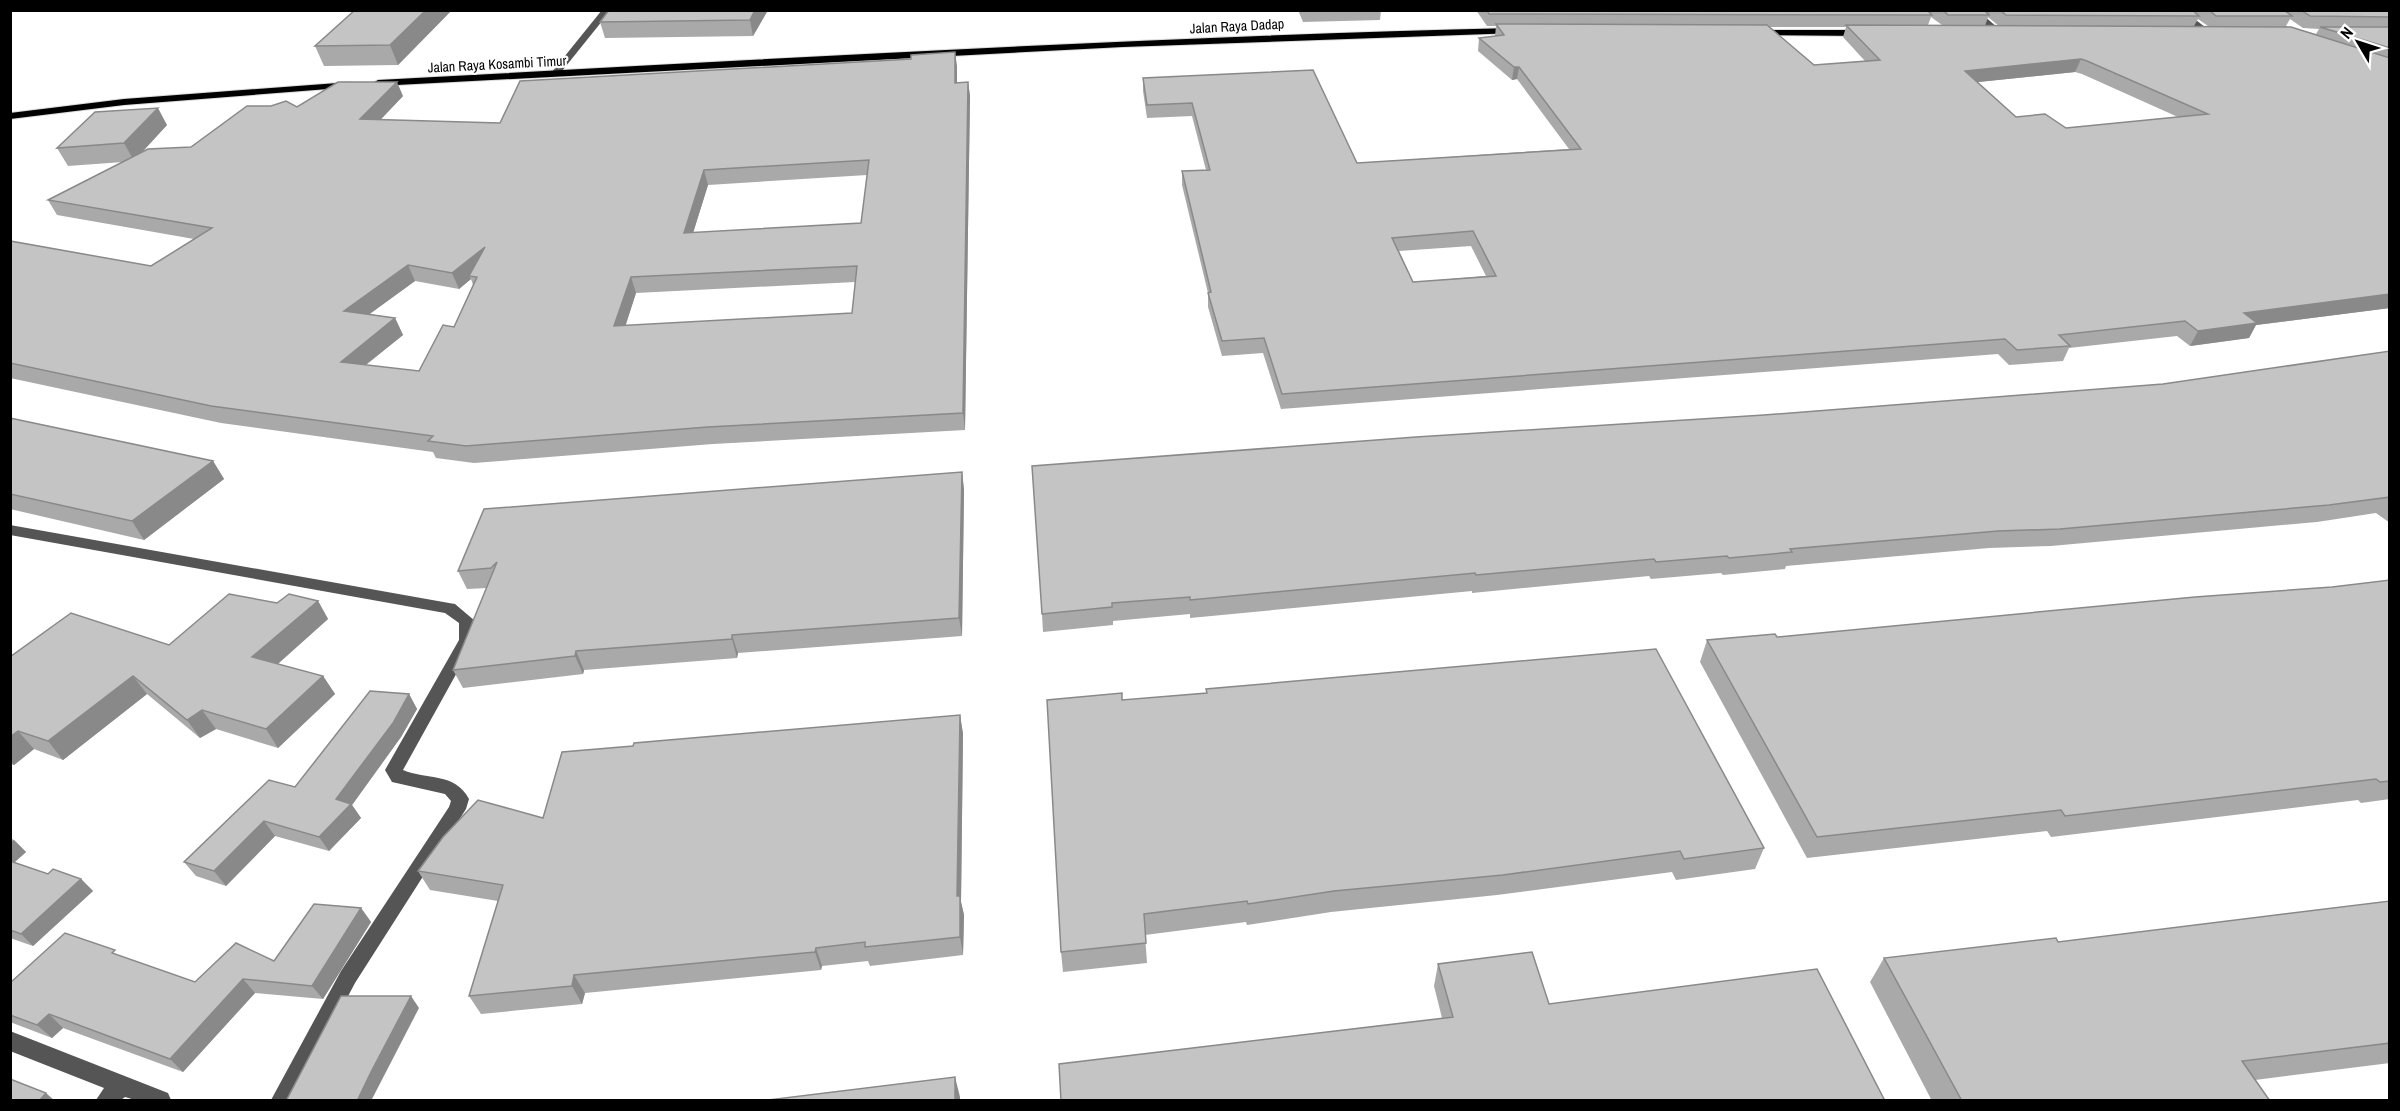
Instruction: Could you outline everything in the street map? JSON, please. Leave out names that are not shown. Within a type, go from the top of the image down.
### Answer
[{"type":"main road","name":"Jalan Raya Dadap","points":[[986,56],[1333,35],[1526,32]]},
{"type":"main road","points":[[1741,33],[1872,33]]},
{"type":"main road","points":[[1989,33],[2012,33]]},
{"type":"main road","points":[[2187,34],[2221,34]]},
{"type":"main road","name":"Jalan Raya Kosambi Timur","points":[[10,116],[247,92],[555,74],[986,56]]},
{"type":"street","points":[[555,74],[607,10]]},
{"type":"street","points":[[1971,10],[2000,33]]},
{"type":"street","points":[[2177,10],[2210,34]]},
{"type":"street","points":[[10,530],[449,608],[467,621],[467,640],[394,770],[398,777],[451,789],[460,799],[457,809],[348,976],[282,1101]]},
{"type":"street","points":[[10,1041],[160,1101]]},
{"type":"street","points":[[107,1101],[122,1084]]},
{"type":"building","points":[[355,10],[426,10],[390,45],[315,46]]},
{"type":"building","points":[[609,10],[755,10],[750,20],[600,22]]},
{"type":"building","points":[[1487,10],[1927,10],[1932,15],[1489,14]]},
{"type":"building","points":[[1943,10],[1984,10],[1989,15],[1948,15]]},
{"type":"building","points":[[2000,10],[2192,10],[2199,16],[2006,15]]},
{"type":"building","points":[[2209,10],[2284,10],[2292,16],[2216,16]]},
{"type":"building","points":[[2301,10],[2390,10],[2390,17],[2310,16]]},
{"type":"building","points":[[1496,24],[1767,25],[1814,65],[1880,60],[1846,25],[2291,27],[2390,58],[2390,294],[2244,313],[2257,323],[2198,331],[2185,321],[2059,335],[2070,346],[2017,350],[2005,339],[1282,394],[1264,338],[1222,341],[1208,293],[1211,292],[1182,171],[1210,170],[1192,103],[1147,105],[1143,78],[1313,70],[1357,163],[1581,149],[1519,67],[1514,67],[1479,38],[1504,35]],"holes":[[[2081,59],[2087,61],[2208,114],[2066,128],[2045,114],[2016,117],[1965,71]],[[1473,231],[1496,276],[1413,282],[1392,238]]]},
{"type":"building","points":[[2320,27],[2390,27],[2390,48]]},
{"type":"building","points":[[955,52],[955,83],[968,82],[963,413],[708,427],[466,446],[428,441],[433,436],[211,406],[10,363],[10,241],[151,266],[212,228],[48,200],[148,149],[191,147],[247,106],[271,106],[286,101],[297,107],[338,82],[397,82],[360,119],[500,123],[520,81],[911,59],[911,55]],"holes":[[[869,160],[861,223],[684,233],[704,170]],[[485,247],[469,276],[477,277],[454,327],[443,325],[419,371],[341,362],[395,318],[344,311],[408,265],[452,273]],[[857,266],[852,313],[614,326],[631,277]]]},
{"type":"building","points":[[158,108],[124,143],[57,148],[95,112]]},
{"type":"building","points":[[2390,351],[2390,497],[2329,505],[2060,529],[1998,531],[1790,549],[1792,552],[1729,558],[1727,556],[1656,562],[1654,559],[1476,575],[1475,573],[1190,600],[1190,597],[1112,603],[1112,607],[1042,614],[1032,466],[1416,437],[1764,415],[2163,384]]},
{"type":"building","points":[[10,418],[213,461],[132,521],[10,494]]},
{"type":"building","points":[[962,472],[959,618],[732,635],[732,639],[576,651],[575,656],[453,670],[497,562],[491,568],[458,571],[484,509]]},
{"type":"building","points":[[2390,580],[2390,781],[2380,782],[2376,779],[2065,816],[2061,810],[1817,837],[1707,640],[1775,634],[1777,637]]},
{"type":"building","points":[[229,594],[277,603],[289,594],[318,601],[252,657],[323,676],[266,729],[202,710],[187,720],[133,676],[48,741],[18,731],[10,737],[10,657],[71,613],[169,645]]},
{"type":"building","points":[[1656,649],[1764,848],[1684,859],[1680,851],[1503,875],[1334,891],[1248,904],[1247,901],[1144,914],[1146,943],[1061,952],[1047,700],[1122,693],[1122,700],[1207,693],[1206,689]]},
{"type":"building","points":[[370,691],[409,694],[393,723],[336,799],[351,804],[319,837],[264,821],[214,871],[184,862],[269,780],[295,787]]},
{"type":"building","points":[[960,715],[957,896],[960,896],[960,937],[865,947],[865,942],[816,948],[815,952],[574,975],[572,986],[469,996],[503,885],[418,871],[443,837],[478,800],[543,818],[562,752],[633,746],[634,743]]},
{"type":"building","points":[[10,861],[48,874],[53,869],[81,879],[21,934],[10,930]]},
{"type":"building","points":[[2390,901],[2390,1043],[2242,1061],[2270,1101],[1962,1101],[1884,958],[2056,938],[2058,942]]},
{"type":"building","points":[[314,904],[361,908],[312,986],[243,979],[170,1059],[49,1014],[37,1025],[10,1015],[10,983],[65,933],[115,950],[112,953],[195,982],[236,943],[274,961]]},
{"type":"building","points":[[1532,952],[1549,1004],[1817,969],[1885,1101],[1061,1101],[1059,1064],[1453,1017],[1438,964]]},
{"type":"building","points":[[341,996],[411,996],[357,1101],[286,1101]]},
{"type":"building","points":[[955,1077],[955,1101],[760,1101]]},
{"type":"building","points":[[10,1079],[46,1093],[39,1101],[10,1101]]}]
